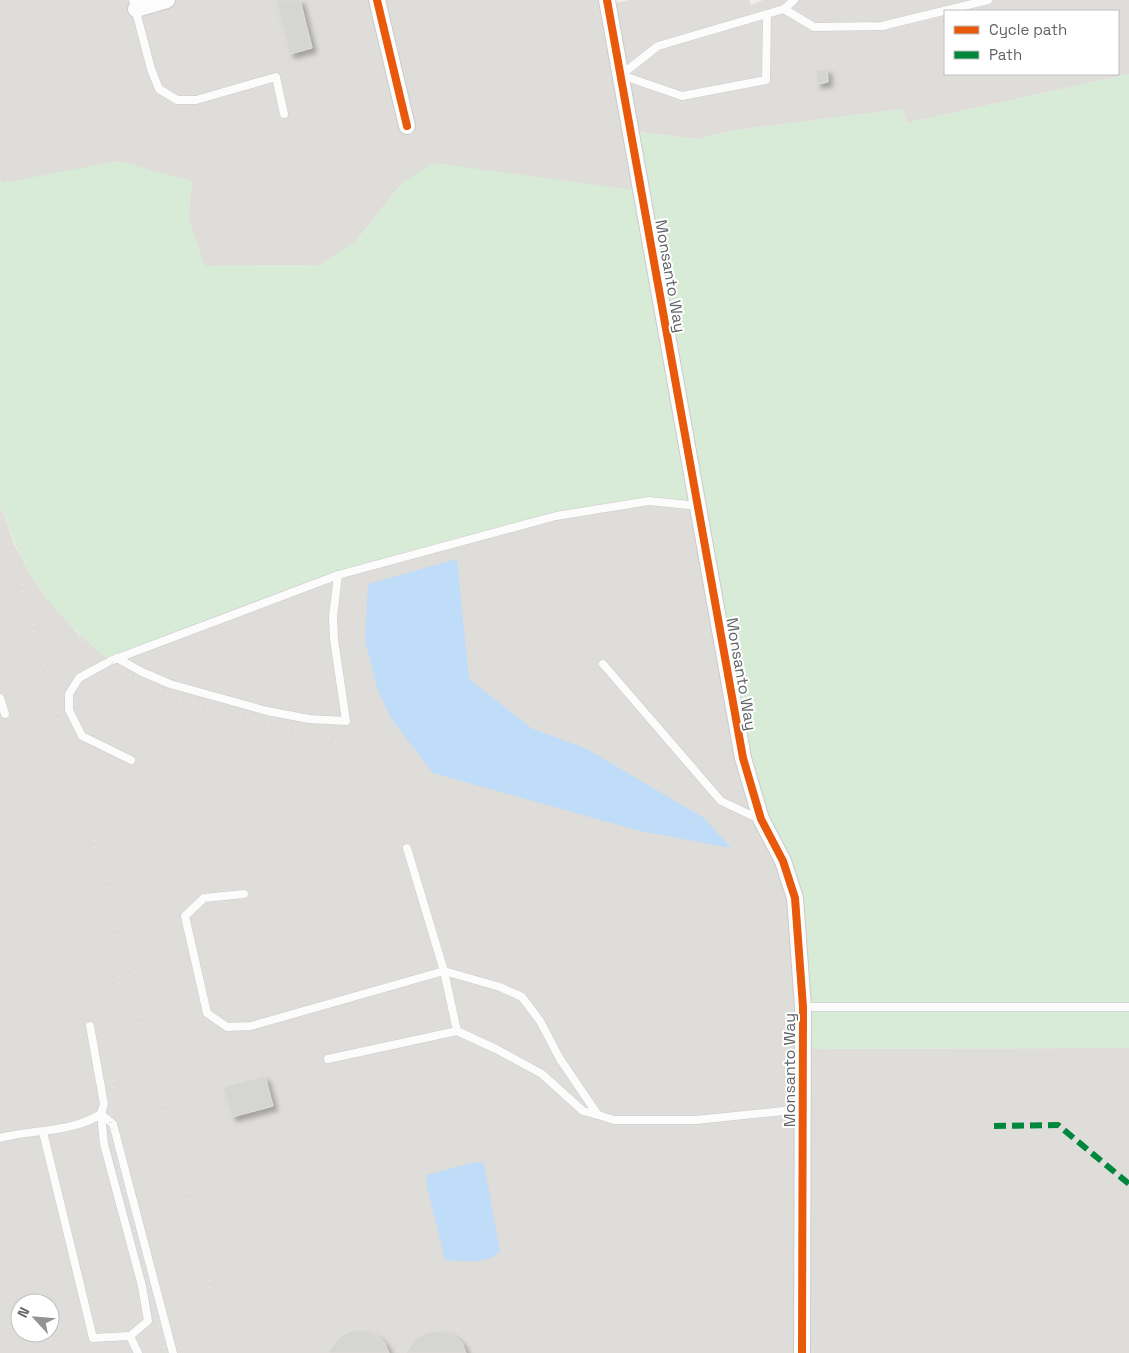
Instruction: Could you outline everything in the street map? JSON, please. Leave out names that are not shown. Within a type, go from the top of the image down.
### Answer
[{"type":"street","points":[[134,4],[167,0]]},
{"type":"street","points":[[377,0],[407,126]]},
{"type":"street","name":"Monsanto Way","points":[[608,0],[743,758],[761,819],[782,861],[795,898],[803,1007],[802,1353]]},
{"type":"lane","points":[[621,75],[658,46],[784,9],[794,0]]},
{"type":"lane","points":[[947,10],[988,0]]},
{"type":"lane","points":[[134,4],[151,69],[159,89],[177,100],[196,100],[276,77],[284,114]]},
{"type":"lane","points":[[784,9],[814,27],[882,26],[944,11]]},
{"type":"lane","points":[[621,75],[682,96],[766,80],[767,14]]},
{"type":"lane","points":[[131,760],[82,736],[69,710],[69,694],[79,678],[117,658],[338,574],[556,516],[649,501],[698,506]]},
{"type":"lane","points":[[117,658],[142,672],[170,684],[267,711],[309,719],[346,721],[334,639],[333,617],[338,574]]},
{"type":"lane","points":[[603,664],[721,801],[761,819]]},
{"type":"lane","points":[[0,698],[5,714]]},
{"type":"lane","points":[[407,848],[444,971],[456,1031]]},
{"type":"lane","points":[[244,894],[204,898],[186,916],[207,1013],[228,1027],[251,1026],[444,971],[500,987],[522,997],[540,1021],[560,1059],[598,1116]]},
{"type":"lane","points":[[803,1007],[1129,1007]]},
{"type":"lane","points":[[42,1132],[93,1338],[130,1336],[148,1321],[142,1286],[104,1144],[101,1114],[104,1104],[90,1026]]},
{"type":"lane","points":[[328,1059],[456,1031],[496,1049],[542,1074],[583,1111],[614,1120],[696,1120],[802,1109]]},
{"type":"lane","points":[[0,1138],[42,1132],[93,1119],[101,1114]]},
{"type":"lane","points":[[101,1114],[113,1124],[173,1353]]},
{"type":"lane","points":[[130,1336],[138,1353]]},
{"type":"shaded area","points":[[0,0],[607,0],[609,5],[629,0],[749,0],[751,5],[763,0],[1129,0],[1129,74],[907,123],[903,109],[736,130],[697,139],[631,131],[642,191],[402,183],[355,242],[320,265],[204,266],[188,218],[192,182],[3,183],[0,180]]},
{"type":"shaded area","points":[[649,501],[699,506],[795,898],[803,1049],[1129,1048],[1129,1353],[0,1353],[0,505],[15,546],[33,579],[80,636],[338,575],[556,516]]},
{"type":"green space","points":[[1129,74],[1129,1048],[803,1049],[795,898],[761,819],[698,506],[649,501],[556,516],[338,575],[110,661],[78,633],[50,602],[33,579],[15,543],[0,505],[0,180],[3,183],[118,161],[192,181],[188,218],[205,266],[320,265],[355,242],[402,183],[433,163],[642,191],[631,131],[697,139],[736,130],[903,109],[907,123]]},
{"type":"water","points":[[457,559],[469,679],[531,728],[587,749],[704,818],[731,848],[640,831],[433,773],[390,717],[378,690],[365,641],[368,584]]},
{"type":"water","points":[[475,1162],[484,1163],[500,1252],[481,1261],[445,1260],[426,1182],[427,1175]]},
{"type":"building","points":[[276,0],[300,0],[312,48],[290,54]]},
{"type":"building","points":[[827,69],[828,82],[817,84],[816,70]]},
{"type":"building","points":[[265,1076],[273,1106],[232,1117],[223,1087]]},
{"type":"building","points":[[357,1330],[367,1331],[376,1335],[384,1342],[389,1353],[328,1353],[339,1338],[348,1332]]},
{"type":"building","points":[[435,1331],[445,1331],[454,1336],[462,1343],[466,1353],[406,1353],[417,1338]]},
{"type":"railway","points":[[0,510],[106,884],[228,1353]]},
{"type":"railway","points":[[15,545],[38,584],[65,620],[98,652],[135,678],[171,695],[307,733],[369,753]]},
{"type":"railway","points":[[115,941],[122,1003],[110,1120],[114,1151],[167,1353]]},
{"type":"marked path","points":[[994,1126],[1058,1125],[1129,1184]]},
{"type":"cycle path","points":[[377,0],[407,126]]},
{"type":"cycle path","points":[[607,0],[743,758],[761,819],[783,861],[795,898],[803,1007],[802,1353]]}]
